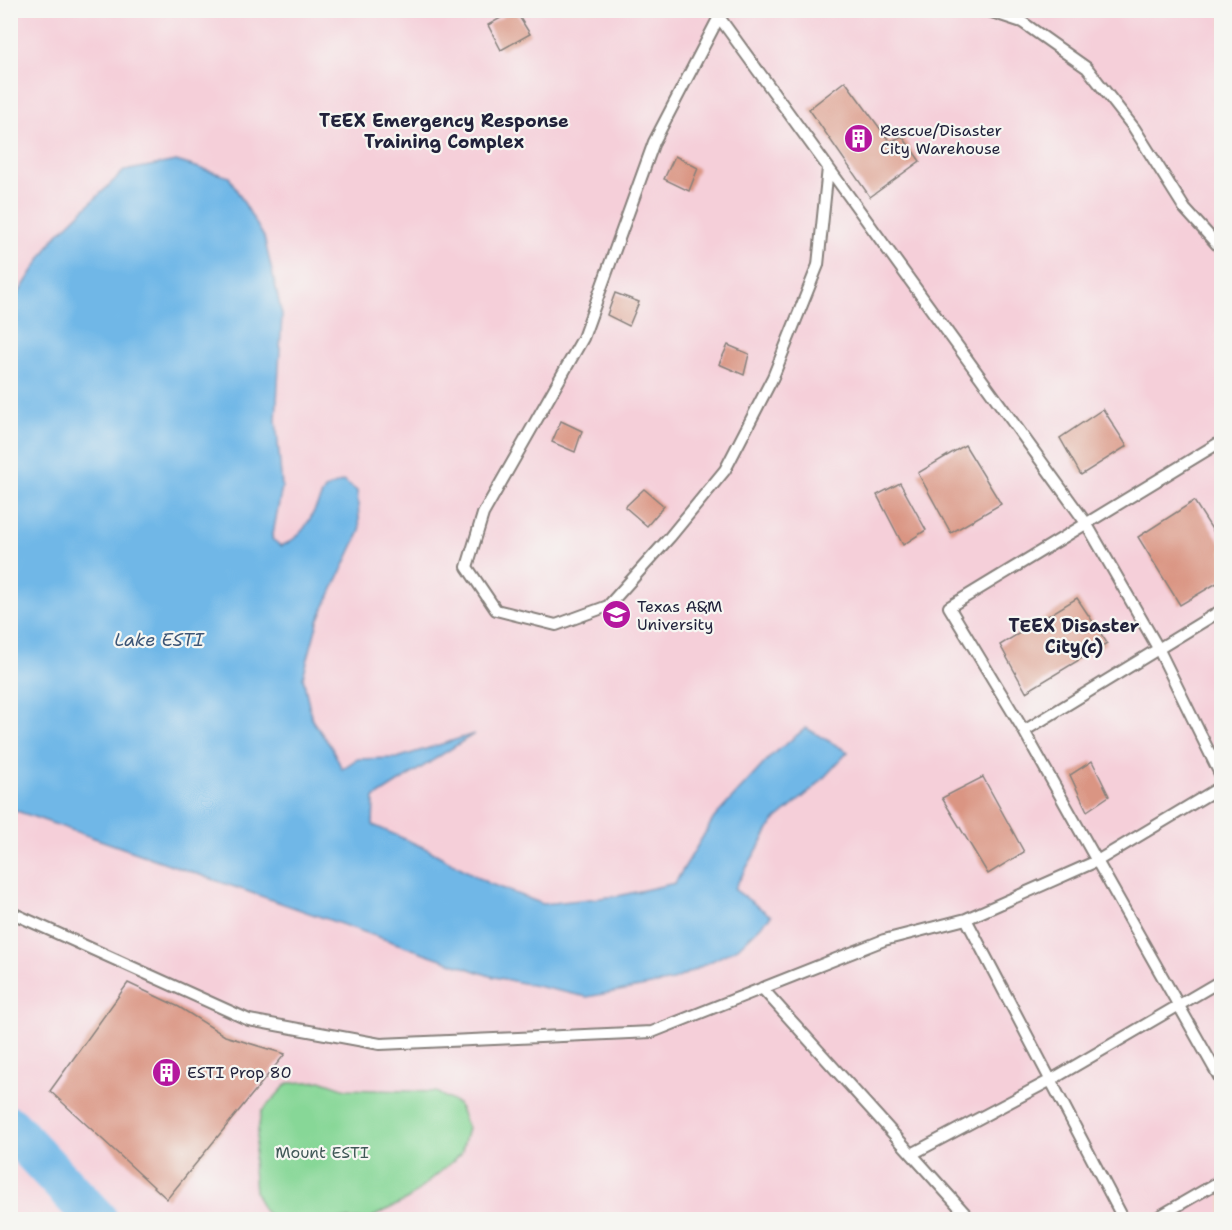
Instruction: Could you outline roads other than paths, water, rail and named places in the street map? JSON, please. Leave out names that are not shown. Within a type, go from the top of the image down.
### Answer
[{"type":"lane","points":[[986,10],[1022,21],[1087,68],[1134,128],[1185,209],[1221,250]]},
{"type":"lane","points":[[828,168],[818,265],[772,377],[725,470],[670,537],[608,606],[556,625],[496,610],[467,567],[483,514],[583,338],[654,142],[719,14],[1086,523],[1158,648],[1221,778]]},
{"type":"lane","points":[[1221,441],[949,607],[1024,731],[1221,1082]]},
{"type":"lane","points":[[1024,731],[1221,610]]},
{"type":"lane","points":[[10,912],[249,1020],[380,1044],[652,1032],[884,940],[966,919],[1097,861],[1221,786]]},
{"type":"lane","points":[[966,919],[1124,1220]]},
{"type":"lane","points":[[912,1154],[1052,1080],[1221,980]]},
{"type":"lane","points":[[762,988],[971,1220]]},
{"type":"lane","points":[[1153,1220],[1221,1180]]},
{"type":"water","name":"Lake ESTI","points":[[176,161],[229,177],[264,237],[282,315],[276,420],[282,487],[272,539],[281,546],[297,536],[308,522],[325,489],[343,481],[357,491],[360,531],[318,621],[303,677],[312,720],[332,748],[342,769],[357,759],[397,758],[474,734],[374,798],[373,825],[427,849],[488,883],[543,904],[618,896],[675,883],[714,818],[771,756],[806,728],[848,752],[814,788],[774,821],[734,889],[771,916],[738,948],[672,981],[587,997],[490,976],[11,809],[11,305],[54,238],[124,171]]},
{"type":"waterway","points":[[10,1127],[97,1220]]},
{"type":"place","name":"Rescue/Disaster City Warehouse","points":[[859,139]]},
{"type":"place","name":"Texas A&M University","points":[[616,615]]},
{"type":"place","name":"ESTI Prop 80","points":[[166,1072]]},
{"type":"district","name":"TEEX Emergency Response Training Complex","points":[[444,131]]},
{"type":"district","name":"TEEX Disaster City(c)","points":[[1074,636]]},
{"type":"park label","name":"Mount ESTI","points":[[322,1152]]}]
